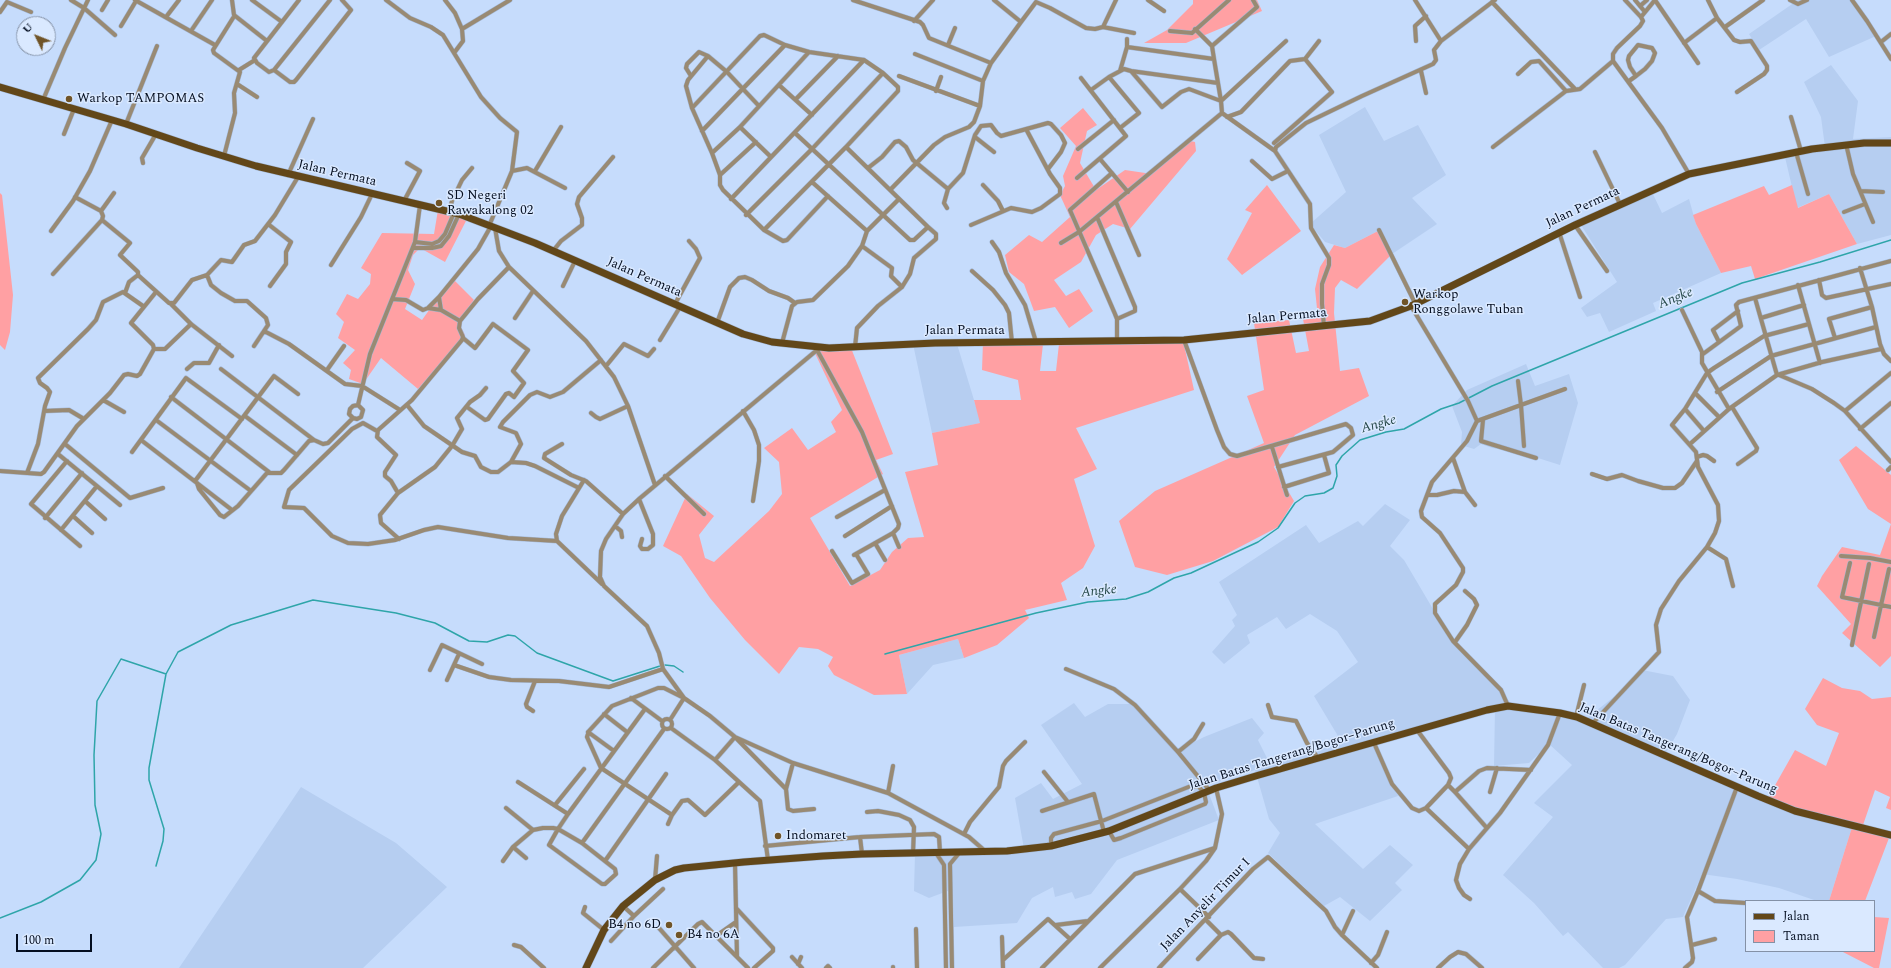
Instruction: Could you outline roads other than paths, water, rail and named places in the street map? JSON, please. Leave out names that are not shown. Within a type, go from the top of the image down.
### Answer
[{"type":"main road","name":"Jalan Permata","points":[[0,87],[126,124],[288,175],[454,213],[553,251],[717,324],[755,338],[817,349],[936,343],[1184,340],[1377,320],[1413,304],[1559,232],[1689,174],[1846,144],[1891,143]]},
{"type":"main road","name":"Jalan Batas Tangerang/Bogor–Parung","points":[[586,968],[604,930],[623,906],[655,880],[684,868],[768,860],[862,854],[985,852],[1051,846],[1084,839],[1210,791],[1318,758],[1488,710],[1508,706],[1560,712],[1576,717],[1795,811],[1891,835]]},
{"type":"street","points":[[71,0],[84,8],[115,35]]},
{"type":"street","points":[[43,100],[88,0]]},
{"type":"street","points":[[102,10],[108,0]]},
{"type":"street","points":[[121,26],[136,0],[215,45]]},
{"type":"street","points":[[166,17],[179,0]]},
{"type":"street","points":[[191,31],[212,0]]},
{"type":"street","points":[[232,0],[234,15],[267,41]]},
{"type":"street","points":[[252,0],[282,22]]},
{"type":"street","points":[[254,60],[269,72],[274,70],[330,0]]},
{"type":"street","points":[[274,70],[290,82],[296,80],[351,10],[342,0]]},
{"type":"street","points":[[386,0],[410,18],[431,28],[443,36],[481,97],[500,118],[518,132],[512,171],[492,227],[478,249],[439,297],[428,308]]},
{"type":"street","points":[[445,0],[452,8],[462,29],[462,41],[454,53]]},
{"type":"street","points":[[462,29],[510,0]]},
{"type":"street","points":[[854,0],[923,25],[929,38],[991,63]]},
{"type":"street","points":[[914,21],[933,0]]},
{"type":"street","points":[[1103,27],[1116,0]]},
{"type":"street","points":[[1148,0],[1164,11]]},
{"type":"street","points":[[1170,31],[1192,33],[1229,0]]},
{"type":"street","points":[[1212,46],[1257,7],[1256,2],[1253,0]]},
{"type":"street","points":[[1415,0],[1441,41]]},
{"type":"street","points":[[1493,147],[1566,91],[1580,88],[1612,61],[1613,54],[1617,48],[1642,24],[1641,16],[1625,0]]},
{"type":"street","points":[[1635,0],[1645,12]]},
{"type":"street","points":[[1640,6],[1648,0]]},
{"type":"street","points":[[1641,16],[1655,0],[1698,63]]},
{"type":"street","points":[[1708,0],[1717,18],[1736,42],[1751,40],[1767,70],[1737,92]]},
{"type":"street","points":[[1725,27],[1764,0]]},
{"type":"street","points":[[1790,0],[1798,4],[1807,0]]},
{"type":"street","points":[[1852,0],[1891,59]]},
{"type":"street","points":[[239,70],[254,60],[255,56],[297,1]]},
{"type":"street","points":[[997,1],[1021,22]]},
{"type":"street","points":[[891,189],[940,141],[969,127],[974,122],[980,106],[983,81],[991,63],[1037,1],[1086,28],[1095,30],[1103,27],[1134,33]]},
{"type":"street","points":[[1275,151],[1276,147],[1306,123],[1362,96],[1421,71],[1436,62],[1434,50],[1441,41],[1493,1],[1575,89]]},
{"type":"street","points":[[0,12],[7,2],[31,12]]},
{"type":"street","points":[[1416,41],[1415,26],[1426,16]]},
{"type":"street","points":[[233,18],[213,50],[214,53],[239,70]]},
{"type":"street","points":[[1684,43],[1717,18]]},
{"type":"street","points":[[948,45],[955,28]]},
{"type":"street","points":[[1195,30],[1212,46],[1222,113],[1275,151],[1310,204],[1311,228],[1329,258],[1329,265],[1322,284],[1324,326]]},
{"type":"street","points":[[1881,42],[1891,34]]},
{"type":"street","points":[[692,108],[762,35],[766,35],[785,45],[809,52],[864,60],[883,73],[898,87],[898,90],[846,147],[764,230]]},
{"type":"street","points":[[1120,71],[1127,47],[1127,39]]},
{"type":"street","points":[[1221,101],[1286,41]]},
{"type":"street","points":[[1227,117],[1241,112],[1290,61],[1305,59],[1319,41]]},
{"type":"street","points":[[702,131],[785,45]]},
{"type":"street","points":[[1629,81],[1636,76],[1653,59],[1654,51],[1652,48],[1638,45],[1629,56],[1628,60],[1630,67],[1636,76]]},
{"type":"street","points":[[126,124],[157,46]]},
{"type":"street","points":[[1127,47],[1214,59]]},
{"type":"street","points":[[691,76],[686,68],[687,64],[699,52],[708,56],[760,106]]},
{"type":"street","points":[[712,152],[760,106],[809,52]]},
{"type":"street","points":[[915,54],[983,81]]},
{"type":"street","points":[[708,56],[691,76],[686,86],[692,108],[712,152],[720,175],[720,185],[723,190],[764,230],[783,241],[788,240],[828,196]]},
{"type":"street","points":[[796,100],[838,56]]},
{"type":"street","points":[[1274,143],[1332,92],[1305,59]]},
{"type":"street","points":[[731,199],[864,60]]},
{"type":"street","points":[[1518,74],[1531,62],[1539,61],[1566,91]]},
{"type":"street","points":[[1612,61],[1629,81],[1675,149],[1689,174]]},
{"type":"street","points":[[1091,90],[1109,77],[1124,69],[1218,83]]},
{"type":"street","points":[[224,156],[234,113],[234,93],[240,74],[239,70]]},
{"type":"street","points":[[1131,71],[1162,107],[1181,92],[1189,89],[1221,101]]},
{"type":"street","points":[[1421,71],[1426,93]]},
{"type":"street","points":[[746,214],[812,149],[883,73]]},
{"type":"street","points":[[899,76],[980,106]]},
{"type":"street","points":[[936,90],[941,77]]},
{"type":"street","points":[[1109,77],[1139,113],[1120,128]]},
{"type":"street","points":[[1077,178],[1126,136],[1081,78]]},
{"type":"street","points":[[237,84],[257,97]]},
{"type":"street","points":[[779,85],[812,114]]},
{"type":"street","points":[[64,134],[74,109]]},
{"type":"street","points":[[1061,243],[1079,232],[1222,113]]},
{"type":"street","points":[[1791,117],[1808,194]]},
{"type":"street","points":[[288,175],[313,119]]},
{"type":"street","points":[[51,231],[75,197],[90,171],[112,120]]},
{"type":"street","points":[[1078,149],[1114,120]]},
{"type":"street","points":[[974,122],[981,126],[991,125],[996,133],[1001,136],[1050,123],[1064,139],[1065,146],[1048,169]]},
{"type":"street","points":[[740,126],[771,157]]},
{"type":"street","points":[[947,208],[944,202],[948,190],[963,173],[975,136],[981,126]]},
{"type":"street","points":[[534,171],[561,127]]},
{"type":"street","points":[[971,225],[1011,208],[1032,212],[1058,196],[1061,191],[1026,129]]},
{"type":"street","points":[[795,133],[911,240],[928,227]]},
{"type":"street","points":[[143,163],[142,158],[156,134]]},
{"type":"street","points":[[975,136],[994,152]]},
{"type":"street","points":[[868,168],[897,141],[906,147],[910,156],[916,163],[948,190]]},
{"type":"street","points":[[720,175],[756,142]]},
{"type":"street","points":[[1846,144],[1853,174],[1873,222]]},
{"type":"street","points":[[846,147],[936,234],[936,240],[914,258],[910,274],[902,287],[878,306],[857,328],[855,347]]},
{"type":"street","points":[[1595,152],[1620,204]]},
{"type":"street","points":[[553,251],[561,241],[582,225],[582,218],[577,204],[579,196],[613,157]]},
{"type":"street","points":[[1100,159],[1128,192]]},
{"type":"street","points":[[1252,161],[1272,179],[1288,171]]},
{"type":"street","points":[[404,201],[420,171],[407,163]]},
{"type":"street","points":[[414,248],[432,248],[441,246],[449,236],[454,213],[452,201],[462,180],[472,168]]},
{"type":"street","points":[[512,171],[527,168],[565,188]]},
{"type":"street","points":[[1112,173],[1070,210],[1117,320],[1117,340]]},
{"type":"street","points":[[171,304],[174,303],[192,280],[207,275],[221,260],[232,262],[243,247],[254,242],[268,224],[298,177]]},
{"type":"street","points":[[812,182],[867,231]]},
{"type":"street","points":[[984,185],[998,201],[1003,211]]},
{"type":"street","points":[[1860,191],[1884,192]]},
{"type":"street","points":[[101,211],[114,193]]},
{"type":"street","points":[[331,265],[361,217],[372,194]]},
{"type":"street","points":[[53,274],[102,220],[103,216],[101,211],[75,197]]},
{"type":"street","points":[[782,343],[791,310],[795,303],[801,301],[811,301],[848,266],[862,246],[867,231],[899,199]]},
{"type":"street","points":[[1116,202],[1139,255]]},
{"type":"street","points":[[1844,212],[1865,204]]},
{"type":"street","points":[[358,405],[370,354],[416,242],[420,205]]},
{"type":"street","points":[[416,242],[432,244],[439,241],[445,234],[454,213]]},
{"type":"street","points":[[1097,217],[1135,307],[1135,311],[1117,320]]},
{"type":"street","points":[[102,220],[129,241],[129,245],[120,255],[137,269],[138,275],[191,324],[232,356]]},
{"type":"street","points":[[268,224],[291,242],[286,252],[286,264],[270,286]]},
{"type":"street","points":[[1575,225],[1607,271]]},
{"type":"street","points":[[492,227],[500,252],[509,267],[533,292],[586,341],[606,366],[622,392],[628,406],[654,485]]},
{"type":"street","points":[[1379,230],[1413,304],[1468,401],[1477,421]]},
{"type":"street","points":[[1559,232],[1580,297]]},
{"type":"street","points":[[660,340],[700,258],[696,249],[688,241]]},
{"type":"street","points":[[992,242],[999,252],[1006,273],[1025,305],[1036,342]]},
{"type":"street","points":[[862,246],[892,268],[891,276],[902,287]]},
{"type":"street","points":[[563,286],[575,261]]},
{"type":"street","points":[[1738,464],[1756,451],[1757,448],[1730,408],[1717,392],[1701,360],[1703,354],[1741,326],[1737,303],[1860,268],[1891,261]]},
{"type":"street","points":[[467,407],[485,420],[488,419],[506,394],[509,393],[514,397],[524,383],[513,370],[528,350],[493,324],[475,348],[463,338],[459,328],[460,322],[478,300],[509,267]]},
{"type":"street","points":[[1860,268],[1872,307],[1881,349],[1891,361]]},
{"type":"street","points":[[972,271],[993,290],[1005,305],[1009,313],[1012,343]]},
{"type":"street","points":[[27,473],[38,444],[44,411],[50,392],[40,383],[38,378],[96,320],[103,302],[125,292],[128,282],[138,275]]},
{"type":"street","points":[[207,275],[211,285],[221,293],[235,301],[247,301],[266,318],[268,325],[254,346]]},
{"type":"street","points":[[717,324],[730,287],[739,278],[745,277],[752,280],[769,291],[788,298],[795,303]]},
{"type":"street","points":[[1818,280],[1822,295],[1826,298],[1891,284]]},
{"type":"street","points":[[1798,285],[1820,363]]},
{"type":"street","points":[[125,292],[143,306]]},
{"type":"street","points":[[154,349],[153,345],[131,323],[143,306],[156,292]]},
{"type":"street","points":[[515,318],[533,292]]},
{"type":"street","points":[[439,297],[441,310]]},
{"type":"street","points":[[1755,298],[1761,318],[1764,336],[1778,375],[1824,396],[1845,411],[1891,462]]},
{"type":"street","points":[[392,299],[406,300],[423,310],[428,308],[441,310],[460,322]]},
{"type":"street","points":[[1761,318],[1804,305]]},
{"type":"street","points":[[1835,338],[1829,319],[1872,307]]},
{"type":"street","points":[[1682,310],[1703,354]]},
{"type":"street","points":[[1719,342],[1713,330],[1738,311]]},
{"type":"street","points":[[154,349],[165,349],[191,324]]},
{"type":"street","points":[[1593,724],[1659,652],[1656,625],[1661,609],[1679,581],[1707,547],[1715,533],[1719,512],[1715,496],[1700,470],[1695,450],[1672,426],[1696,394],[1707,373],[1764,336],[1809,324]]},
{"type":"street","points":[[1717,392],[1770,356],[1876,327]]},
{"type":"street","points":[[264,331],[285,342],[347,385],[362,386],[400,410]]},
{"type":"street","points":[[398,493],[391,481],[385,476],[385,472],[396,455],[377,437],[378,430],[407,405],[463,338]]},
{"type":"street","points":[[1184,340],[1217,430],[1227,451],[1232,455],[1237,456],[1346,424],[1350,426],[1353,435],[1333,452],[1278,467]]},
{"type":"street","points":[[606,366],[624,344],[648,356],[654,349]]},
{"type":"street","points":[[187,369],[194,363],[209,363],[219,345]]},
{"type":"street","points":[[327,370],[344,346]]},
{"type":"street","points":[[0,471],[41,474],[44,472],[84,419],[103,400],[124,375],[128,374],[137,376],[140,374],[154,349]]},
{"type":"street","points":[[604,586],[600,577],[601,551],[606,539],[623,514],[654,485],[817,349],[862,432],[899,526],[893,533],[855,555],[868,574],[852,583],[832,551]]},
{"type":"street","points":[[1690,444],[1719,416],[1778,375],[1820,363],[1881,349]]},
{"type":"street","points":[[407,405],[424,426],[462,452],[475,456],[481,467],[491,472],[498,472],[511,462],[521,444],[516,433],[500,427],[503,422],[530,395],[537,392],[550,397],[563,392],[601,360]]},
{"type":"street","points":[[221,369],[314,440],[323,444],[328,443],[352,418],[359,418],[362,415],[363,410],[358,405]]},
{"type":"street","points":[[1845,411],[1891,373]]},
{"type":"street","points":[[196,482],[274,376],[298,394]]},
{"type":"street","points":[[132,452],[186,378],[297,454]]},
{"type":"street","points":[[1518,381],[1524,446]]},
{"type":"street","points":[[399,539],[381,523],[380,515],[398,493],[435,467],[452,446],[462,429],[457,418],[486,388]]},
{"type":"street","points":[[1477,421],[1565,389]]},
{"type":"street","points":[[1696,394],[1719,416]]},
{"type":"street","points":[[171,397],[269,472],[281,473],[309,441],[314,440]]},
{"type":"street","points":[[103,400],[124,412]]},
{"type":"street","points":[[1860,429],[1891,403]]},
{"type":"street","points":[[352,418],[349,414],[350,409],[353,406],[358,405]]},
{"type":"street","points":[[591,413],[596,418],[600,419],[628,406]]},
{"type":"street","points":[[1685,409],[1704,431]]},
{"type":"street","points":[[44,411],[69,410],[84,419]]},
{"type":"street","points":[[743,411],[754,430],[759,445],[759,461],[753,501]]},
{"type":"street","points":[[156,420],[251,492]]},
{"type":"street","points":[[1483,420],[1481,441],[1536,458]]},
{"type":"street","points":[[1477,421],[1467,441],[1432,482],[1422,511],[1422,517],[1440,533],[1463,568],[1463,572],[1456,585],[1436,602],[1434,608],[1435,613],[1441,624],[1455,642],[1501,690],[1508,706]]},
{"type":"street","points":[[378,430],[363,423],[352,430],[289,490],[284,506],[304,508],[332,536],[348,543],[368,544],[399,539],[424,530],[438,527],[508,538],[557,541]]},
{"type":"street","points":[[141,440],[232,510]]},
{"type":"street","points":[[65,444],[130,498],[163,488]]},
{"type":"street","points":[[562,444],[545,454],[544,458],[571,475],[584,480],[623,514]]},
{"type":"street","points":[[1272,446],[1287,495]]},
{"type":"street","points":[[58,454],[120,506]]},
{"type":"street","points":[[1284,486],[1329,473],[1324,454]]},
{"type":"street","points":[[1592,474],[1608,479],[1622,475],[1663,488],[1675,488],[1682,483],[1697,459],[1703,455],[1714,461]]},
{"type":"street","points":[[1453,458],[1465,492],[1476,505]]},
{"type":"street","points":[[67,461],[31,502],[32,506],[45,518],[80,546]]},
{"type":"street","points":[[511,462],[530,464],[579,488]]},
{"type":"street","points":[[196,482],[199,489],[220,515],[224,517],[251,492],[269,472]]},
{"type":"street","points":[[45,518],[82,473]]},
{"type":"street","points":[[665,476],[704,514]]},
{"type":"street","points":[[584,480],[562,516],[556,534],[557,541],[647,626],[659,653],[663,669],[684,698]]},
{"type":"street","points":[[61,530],[97,486]]},
{"type":"street","points":[[837,517],[885,490]]},
{"type":"street","points":[[1427,495],[1437,495],[1454,491],[1465,492]]},
{"type":"street","points":[[639,498],[653,534],[653,545],[648,549],[642,549],[640,546],[642,539]]},
{"type":"street","points":[[85,501],[105,519]]},
{"type":"street","points":[[845,536],[892,506]]},
{"type":"street","points":[[73,516],[92,533]]},
{"type":"street","points":[[615,526],[622,531],[622,537]]},
{"type":"street","points":[[893,533],[899,548]]},
{"type":"street","points":[[875,543],[885,560]]},
{"type":"street","points":[[1707,547],[1726,559],[1733,586]]},
{"type":"street","points":[[1840,556],[1870,558],[1891,562]]},
{"type":"street","points":[[1850,563],[1842,597],[1891,608]]},
{"type":"street","points":[[1852,645],[1869,564]]},
{"type":"street","points":[[1874,636],[1888,569]]},
{"type":"street","points":[[1455,642],[1467,625],[1477,605],[1474,599],[1465,591]]},
{"type":"street","points":[[430,670],[442,645],[482,664]]},
{"type":"street","points":[[447,680],[460,654]]},
{"type":"street","points":[[454,664],[490,677],[559,681],[610,687],[663,669]]},
{"type":"street","points":[[1066,669],[1107,685],[1119,692],[1135,705],[1178,752],[1210,791],[1222,814],[1215,848],[1206,861],[1180,889],[1100,968]]},
{"type":"street","points":[[533,711],[526,704],[535,680]]},
{"type":"street","points":[[1576,717],[1584,686]]},
{"type":"street","points":[[672,815],[625,782],[601,768],[588,743],[587,737],[588,732],[612,706],[662,687],[684,698],[735,737],[786,789]]},
{"type":"street","points":[[631,698],[662,722],[662,727],[664,729]]},
{"type":"street","points":[[671,728],[670,720],[684,698]]},
{"type":"street","points":[[1268,705],[1272,717],[1296,721],[1307,743],[1318,758]]},
{"type":"street","points":[[503,861],[513,847],[533,830],[543,828],[558,829],[582,843],[615,869],[616,873],[604,885],[550,846],[558,829],[568,814],[645,708]]},
{"type":"street","points":[[1470,899],[1458,888],[1456,880],[1460,864],[1486,827],[1500,813],[1548,745],[1560,712]]},
{"type":"street","points":[[604,714],[627,732]]},
{"type":"street","points":[[662,722],[666,719],[670,720]]},
{"type":"street","points":[[1178,752],[1194,739],[1203,724]]},
{"type":"street","points":[[582,843],[664,729],[671,728],[714,760],[760,801],[768,860]]},
{"type":"street","points":[[1374,743],[1392,784],[1412,808],[1420,811],[1426,808],[1448,785],[1451,778],[1449,773],[1417,730]]},
{"type":"street","points":[[588,732],[614,751]]},
{"type":"street","points":[[714,760],[735,737]]},
{"type":"street","points":[[735,737],[793,763],[888,793],[964,834],[985,852]]},
{"type":"street","points":[[964,834],[973,817],[999,787],[1003,766],[1006,761],[1025,742]]},
{"type":"street","points":[[793,763],[786,789],[789,810],[814,809]]},
{"type":"street","points":[[888,793],[893,766]]},
{"type":"street","points":[[1455,792],[1480,771],[1487,768],[1531,770]]},
{"type":"street","points":[[1490,792],[1497,768]]},
{"type":"street","points":[[555,805],[584,769]]},
{"type":"street","points":[[1044,772],[1068,802]]},
{"type":"street","points":[[605,861],[666,774]]},
{"type":"street","points":[[518,782],[568,814]]},
{"type":"street","points":[[668,824],[680,802],[685,799],[703,814],[707,814],[739,782]]},
{"type":"street","points":[[1448,785],[1486,827]]},
{"type":"street","points":[[1051,846],[1051,838],[1054,834],[1102,821],[1191,786],[1210,791]]},
{"type":"street","points":[[1685,968],[1692,962],[1693,958],[1687,917],[1737,787]]},
{"type":"street","points":[[1042,811],[1094,794],[1102,821],[1114,841],[1204,805],[1210,791]]},
{"type":"street","points":[[506,808],[533,830]]},
{"type":"street","points":[[1426,808],[1469,850]]},
{"type":"street","points":[[867,812],[878,811],[905,817],[913,823],[913,854]]},
{"type":"street","points":[[765,846],[860,837],[937,834],[939,837],[938,852],[944,864],[946,968]]},
{"type":"street","points":[[860,837],[862,854]]},
{"type":"street","points":[[513,847],[526,858]]},
{"type":"street","points":[[1042,968],[1135,874],[1215,848]]},
{"type":"street","points":[[952,968],[950,864],[960,852]]},
{"type":"street","points":[[655,880],[658,856]]},
{"type":"street","name":"Jalan Anyelir Timur I","points":[[1159,968],[1253,869],[1268,857],[1326,911],[1335,927],[1342,935]]},
{"type":"street","points":[[735,863],[737,957]]},
{"type":"street","points":[[944,864],[950,864]]},
{"type":"street","points":[[611,941],[634,916],[663,889]]},
{"type":"street","points":[[1180,889],[1221,935]]},
{"type":"street","points":[[1698,891],[1715,901],[1745,903]]},
{"type":"street","points":[[623,906],[634,916]]},
{"type":"street","points":[[584,907],[583,913],[604,930]]},
{"type":"street","points":[[736,908],[773,948],[773,951],[754,968]]},
{"type":"street","points":[[1353,911],[1342,935],[1376,968]]},
{"type":"street","points":[[1003,960],[1045,920],[1050,919],[1070,939]]},
{"type":"street","points":[[1056,925],[1088,920]]},
{"type":"street","points":[[653,968],[698,924],[702,922],[748,968]]},
{"type":"street","points":[[716,936],[736,922]]},
{"type":"street","points":[[659,928],[694,968]]},
{"type":"street","points":[[916,929],[917,968]]},
{"type":"street","points":[[1198,959],[1221,935],[1228,932],[1254,958],[1263,959]]},
{"type":"street","points":[[1371,963],[1378,954],[1387,932]]},
{"type":"street","points":[[1002,937],[1003,968]]},
{"type":"street","points":[[1692,945],[1714,939]]},
{"type":"street","points":[[514,945],[521,947],[544,968]]},
{"type":"street","points":[[1438,968],[1458,952],[1466,954],[1482,968]]},
{"type":"street","points":[[792,957],[802,968]]},
{"type":"street","points":[[798,964],[801,957]]},
{"type":"street","points":[[826,968],[828,966],[830,968]]},
{"type":"waterway","name":"Angke","points":[[885,654],[1036,613],[1088,602],[1126,599],[1148,592],[1174,578],[1191,573],[1258,542],[1278,528],[1295,503],[1305,496],[1324,493],[1333,488],[1337,476],[1336,465],[1342,456],[1360,440],[1386,432],[1404,429],[1441,409],[1459,403],[1492,386],[1742,283],[1820,262],[1891,240]]},
{"type":"waterway","points":[[0,918],[41,902],[80,880],[96,860],[101,834],[95,805],[94,755],[97,701],[121,659],[166,674],[178,652],[231,625],[313,600],[396,613],[435,623],[469,641],[487,642],[508,635],[515,636],[537,653],[613,681],[660,666]]},
{"type":"waterway","points":[[665,665],[674,666],[683,672]]},
{"type":"waterway","points":[[156,866],[163,841],[164,829],[149,780],[149,768],[166,674]]},
{"type":"place","name":"Warkop TAMPOMAS","points":[[69,99]]},
{"type":"place","name":"SD Negeri Rawakalong 02","points":[[439,203]]},
{"type":"place","name":"Warkop Ronggolawe Tuban","points":[[1405,302]]},
{"type":"place","name":"Indomaret","points":[[778,836]]},
{"type":"place","name":"B4 no 6D","points":[[669,925]]},
{"type":"place","name":"B4 no 6A","points":[[679,935]]}]
